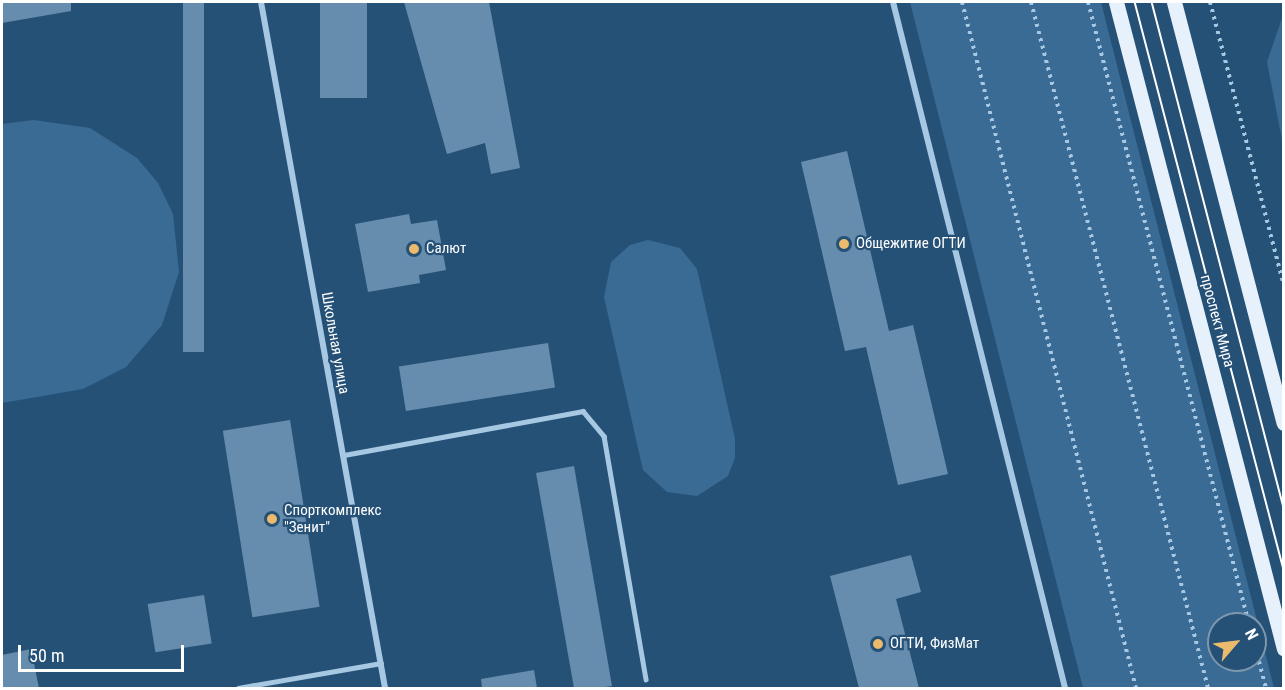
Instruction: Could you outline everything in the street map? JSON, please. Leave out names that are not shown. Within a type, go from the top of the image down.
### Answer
[{"type":"main road","name":"проспект Мира","points":[[1116,2],[1284,649]]},
{"type":"main road","points":[[1174,2],[1284,423]]},
{"type":"street","name":"Школьная улица","points":[[261,2],[385,688]]},
{"type":"street","points":[[893,2],[1065,688]]},
{"type":"lane","points":[[344,455],[583,411],[604,436],[646,679]]},
{"type":"lane","points":[[238,688],[381,663]]},
{"type":"path","points":[[962,2],[1136,688]]},
{"type":"path","points":[[1031,2],[1208,688]]},
{"type":"path","points":[[1088,2],[1246,612]]},
{"type":"path","points":[[1210,2],[1284,287]]},
{"type":"path","points":[[1262,672],[1266,688]]},
{"type":"shaded area","points":[[910,2],[1101,2],[1255,612],[1207,612],[1207,672],[1267,672],[1267,660],[1274,688],[1083,688]]},
{"type":"shaded area","points":[[1284,15],[1283,145],[1267,62]]},
{"type":"shaded area","points":[[34,120],[90,128],[137,158],[158,183],[173,214],[179,272],[162,325],[126,367],[83,389],[2,403],[2,124]]},
{"type":"shaded area","points":[[648,240],[680,248],[697,269],[735,439],[735,458],[728,476],[697,496],[667,492],[643,470],[604,297],[611,262],[630,245]]},
{"type":"building","points":[[2,2],[71,2],[71,11],[2,23]]},
{"type":"building","points":[[183,2],[204,2],[204,352],[183,352]]},
{"type":"building","points":[[320,2],[367,2],[367,98],[320,98]]},
{"type":"building","points":[[404,2],[489,2],[520,168],[491,174],[485,143],[447,154]]},
{"type":"building","name":"Общежитие ОГТИ","points":[[847,151],[889,331],[913,325],[948,474],[898,485],[866,347],[845,351],[801,162]]},
{"type":"building","points":[[409,214],[411,224],[437,220],[446,270],[419,275],[420,283],[368,292],[355,224]]},
{"type":"building","points":[[548,343],[555,387],[406,411],[399,367]]},
{"type":"building","name":"Спорткомплекс \"Зенит\"","points":[[290,420],[320,607],[252,617],[223,431]]},
{"type":"building","points":[[574,466],[612,686],[598,688],[574,688],[536,473]]},
{"type":"building","name":"ОГТИ, ФизМат","points":[[911,555],[921,592],[896,599],[919,688],[859,688],[830,576]]},
{"type":"building","points":[[204,595],[212,643],[155,652],[148,604]]},
{"type":"building","points":[[31,649],[39,688],[2,688],[2,655]]},
{"type":"building","points":[[534,670],[537,688],[482,688],[481,679]]},
{"type":"tram line","points":[[1135,2],[1284,570]]},
{"type":"tram line","points":[[1152,2],[1284,508]]},
{"type":"place","name":"Общежитие ОГТИ","points":[[844,244]]},
{"type":"place","name":"Салют","points":[[414,249]]},
{"type":"place","name":"Спорткомплекс \"Зенит\"","points":[[272,519]]},
{"type":"place","name":"ОГТИ, ФизМат","points":[[878,644]]}]
